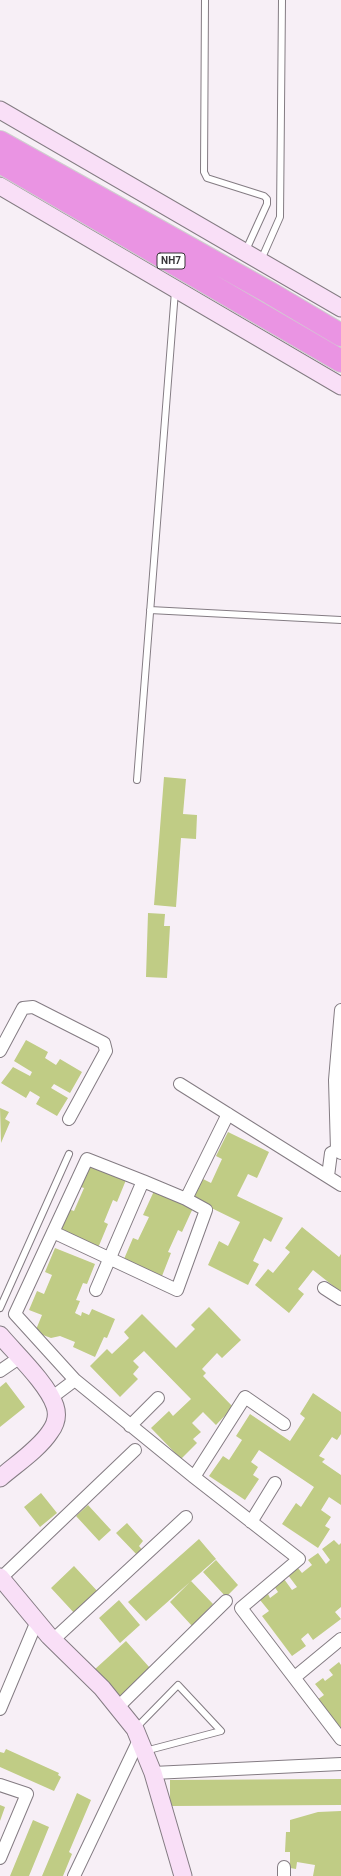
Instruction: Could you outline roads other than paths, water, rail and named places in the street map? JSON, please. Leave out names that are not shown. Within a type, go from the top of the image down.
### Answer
[{"type":"highway","name":"NH7","points":[[0,142],[270,293],[341,336]]},
{"type":"highway","name":"NH7","points":[[0,162],[341,362]]},
{"type":"street","points":[[0,110],[341,308]]},
{"type":"street","points":[[0,186],[175,287],[341,386]]},
{"type":"street","points":[[0,1051],[23,1008],[28,1006],[33,1007],[104,1043],[106,1051],[70,1119]]},
{"type":"street","points":[[328,1176],[331,1153],[339,1152],[338,1080],[341,1010]]},
{"type":"street","points":[[180,1084],[328,1176],[340,1181]]},
{"type":"street","points":[[186,1199],[228,1114]]},
{"type":"street","points":[[53,1232],[177,1290],[206,1210],[186,1199],[87,1159],[53,1232],[15,1314],[75,1380],[130,1426],[299,1559],[241,1608],[341,1739]]},
{"type":"street","points":[[96,1290],[143,1181]]},
{"type":"street","points":[[324,1288],[341,1299]]},
{"type":"street","points":[[0,1335],[51,1398],[55,1406],[56,1416],[55,1424],[50,1433],[0,1478]]},
{"type":"street","points":[[0,1371],[19,1358]]},
{"type":"street","points":[[51,1398],[75,1380]]},
{"type":"street","points":[[194,1477],[245,1397],[284,1424]]},
{"type":"street","points":[[130,1426],[158,1398]]},
{"type":"street","points":[[135,1450],[0,1577],[53,1640],[102,1688],[118,1708],[139,1740],[153,1773],[183,1876]]},
{"type":"street","points":[[251,1522],[275,1483]]},
{"type":"street","points":[[53,1640],[186,1517]]},
{"type":"street","points":[[118,1708],[226,1601]]},
{"type":"street","points":[[0,1709],[37,1621]]},
{"type":"street","points":[[295,1677],[341,1639]]},
{"type":"street","points":[[74,1876],[139,1740]]},
{"type":"street","points":[[153,1773],[341,1764]]},
{"type":"street","points":[[0,1785],[27,1794],[0,1858]]},
{"type":"lane","points":[[205,0],[204,172],[207,178],[264,196],[267,199],[267,204],[245,252]]},
{"type":"lane","points":[[261,261],[280,217],[282,0]]},
{"type":"lane","points":[[137,780],[175,287]]},
{"type":"lane","points":[[150,610],[341,620]]},
{"type":"lane","points":[[0,1308],[69,1154]]},
{"type":"lane","points":[[178,1685],[221,1731],[139,1740],[178,1685]]}]
